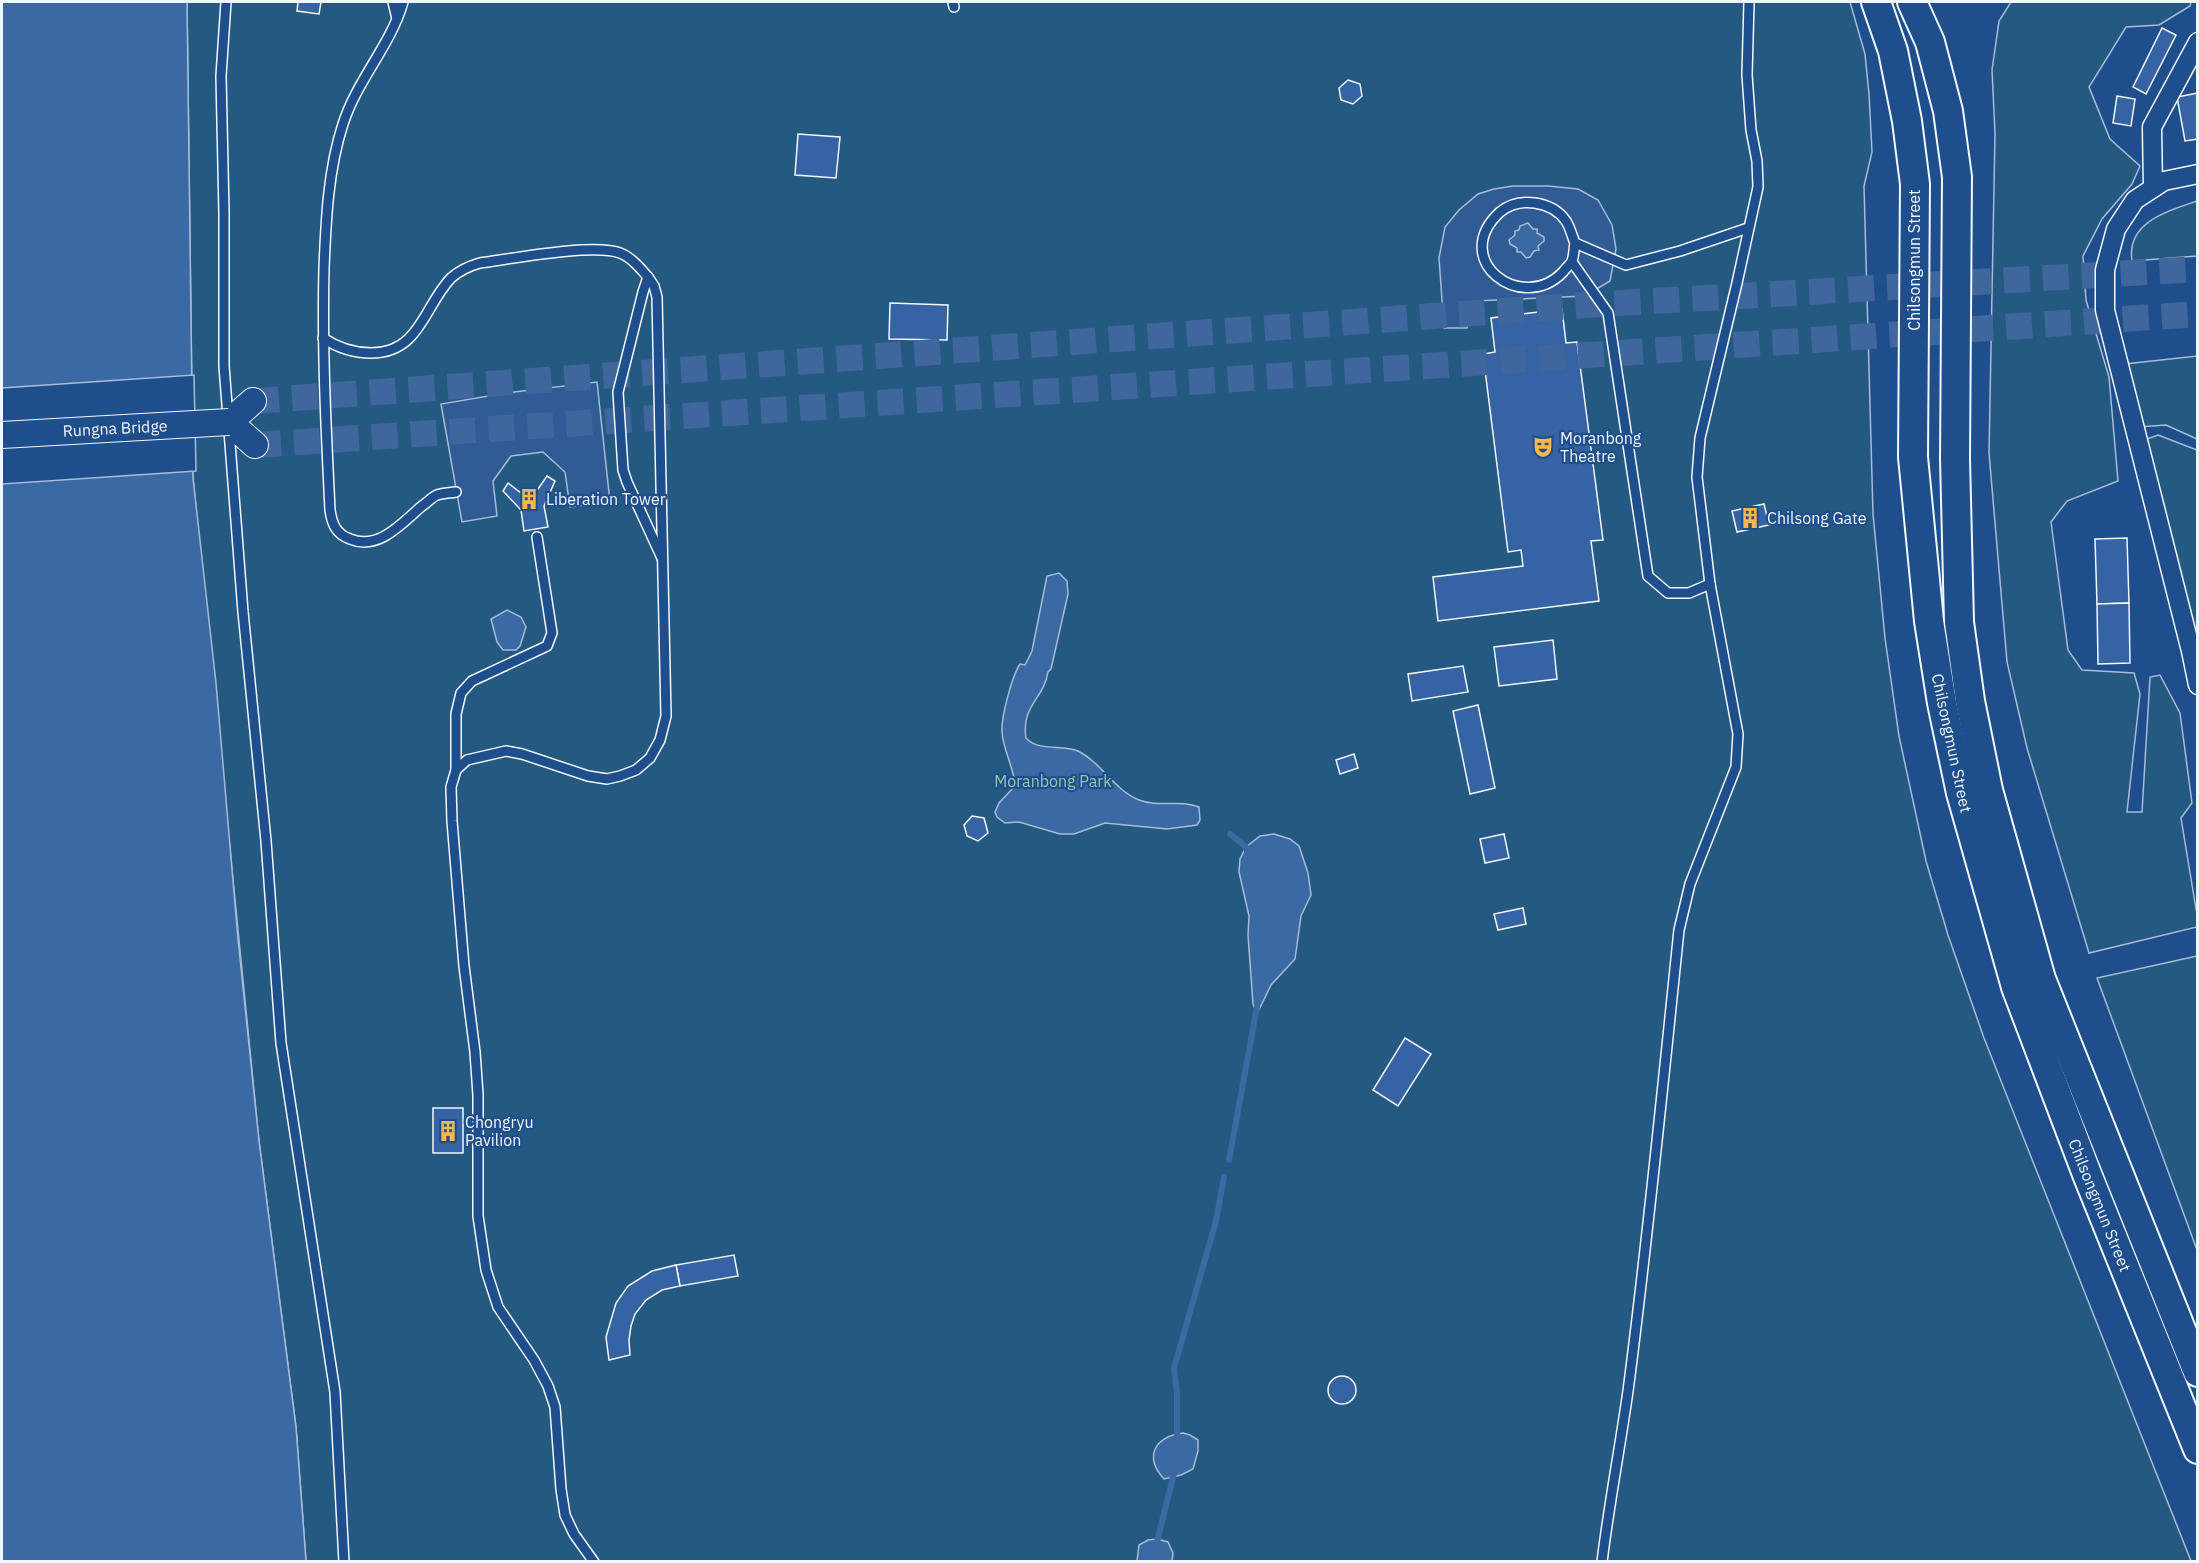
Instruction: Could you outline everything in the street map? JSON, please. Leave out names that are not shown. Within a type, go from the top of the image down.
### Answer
[{"type":"main road","name":"Chilsongmun Street","points":[[1876,2],[1893,51],[1907,122],[1915,184],[1913,457],[1929,621],[1941,704],[1961,793],[2016,987],[2087,1174],[2198,1449]]},
{"type":"main road","name":"Chilsongmun Street","points":[[1912,2],[1930,42],[1948,111],[1957,177],[1955,459],[1959,622],[1970,701],[1988,790],[2042,979],[2198,1372]]},
{"type":"main road","points":[[253,400],[229,422],[255,445]]},
{"type":"main road","name":"Rungna Bridge","points":[[2,435],[229,422]]},
{"type":"street","points":[[2153,188],[2152,127],[2198,42]]},
{"type":"street","points":[[2198,174],[2164,181],[2134,200],[2116,229],[2105,270],[2105,310],[2198,685]]},
{"type":"lane","points":[[226,2],[221,76],[224,366],[242,601],[266,841],[281,1043],[334,1392],[344,1562]]},
{"type":"lane","points":[[393,2],[398,20]]},
{"type":"lane","points":[[403,2],[398,20],[354,93],[342,125],[328,196],[323,338],[330,510],[336,530],[346,538],[355,541],[376,541],[391,533],[436,495],[456,492]]},
{"type":"lane","points":[[1602,1562],[1628,1393],[1679,930],[1690,884],[1736,767],[1738,734],[1710,584],[1697,477],[1700,438],[1758,187],[1747,75],[1749,2]]},
{"type":"lane","points":[[1526,202],[1548,206],[1566,221],[1575,243],[1572,262],[1557,278],[1536,287],[1514,286],[1496,278],[1484,261],[1482,241],[1490,221],[1506,207],[1526,202]]},
{"type":"lane","points":[[1575,243],[1626,265],[1680,251],[1748,228]]},
{"type":"lane","points":[[323,338],[348,350],[378,353],[392,349],[414,334],[451,278],[464,268],[480,263],[599,249],[621,253],[648,277],[657,297],[666,716],[660,740],[650,758],[636,770],[607,779],[588,776],[506,751],[467,760],[456,770]]},
{"type":"lane","points":[[1572,262],[1608,313],[1648,576],[1668,593],[1689,593],[1710,584]]},
{"type":"lane","points":[[648,277],[618,392],[618,407],[623,470],[663,562]]},
{"type":"lane","points":[[537,537],[552,633],[551,639],[547,646],[472,681],[461,693],[456,714],[456,770],[452,787],[452,821],[464,966],[475,1052],[478,1095],[478,1216],[486,1270],[498,1307],[534,1360],[548,1386],[555,1407],[565,1515],[574,1534],[594,1562]]},
{"type":"green space","name":"Moranbong Park","points":[[187,2],[1850,2],[1865,54],[1872,152],[1864,186],[1873,514],[1885,638],[1899,736],[1926,861],[1948,935],[1984,1038],[2191,1561],[306,1561],[296,1427],[259,1141],[193,478]]},
{"type":"green space","points":[[2011,2],[2191,2],[2190,6],[2159,25],[2126,27],[2089,87],[2110,139],[2140,166],[2132,184],[2102,219],[2083,256],[2086,300],[2109,377],[2118,481],[2067,501],[2051,522],[2068,650],[2082,670],[2134,673],[2140,694],[2127,812],[2142,812],[2150,677],[2160,675],[2180,713],[2192,803],[2181,818],[2197,927],[2089,953],[2027,748],[2007,662],[1989,453],[1995,133],[1992,70],[1999,21]]},
{"type":"green space","points":[[2197,201],[2197,256],[2132,261],[2132,248],[2142,228],[2162,214]]},
{"type":"green space","points":[[2197,356],[2197,439],[2166,425],[2138,427],[2125,364]]},
{"type":"green space","points":[[2158,435],[2197,450],[2197,641],[2147,439]]},
{"type":"green space","points":[[2198,956],[2197,1250],[2097,978]]},
{"type":"shaded area","points":[[2,2],[187,2],[193,478],[216,683],[238,939],[259,1141],[296,1427],[306,1561],[2,1562]]},
{"type":"shaded area","points":[[1513,186],[1578,189],[1598,200],[1612,225],[1616,249],[1610,281],[1585,296],[1475,301],[1467,328],[1444,328],[1439,258],[1445,227],[1459,210],[1478,194]]},
{"type":"shaded area","points":[[1528,223],[1533,229],[1537,229],[1537,233],[1544,237],[1544,241],[1538,246],[1539,250],[1526,258],[1521,252],[1517,252],[1517,248],[1510,244],[1509,240],[1520,226]]},
{"type":"shaded area","points":[[597,382],[610,502],[570,507],[565,472],[543,452],[511,456],[493,481],[497,516],[462,522],[441,404],[506,393]]},
{"type":"shaded area","points":[[1059,573],[1067,581],[1068,594],[1051,669],[1027,718],[1026,738],[1037,745],[1078,751],[1094,762],[1122,790],[1139,800],[1199,807],[1200,820],[1197,825],[1167,829],[1105,823],[1074,834],[1060,834],[1019,822],[1005,823],[997,817],[995,812],[999,803],[1015,786],[1002,732],[1008,697],[1020,664],[1025,665],[1032,651],[1047,576]]},
{"type":"shaded area","points":[[507,610],[521,617],[526,627],[520,646],[516,650],[503,650],[497,642],[491,619]]},
{"type":"shaded area","points":[[1274,834],[1290,839],[1299,846],[1308,873],[1311,895],[1301,916],[1295,959],[1271,985],[1257,1014],[1253,1004],[1248,935],[1249,916],[1239,872],[1240,859],[1246,847],[1260,836]]},
{"type":"shaded area","points":[[1183,1433],[1198,1440],[1198,1451],[1193,1469],[1164,1479],[1154,1463],[1155,1449],[1165,1439]]},
{"type":"shaded area","points":[[1157,1539],[1168,1542],[1173,1553],[1172,1561],[1137,1561],[1139,1545],[1148,1540]]},
{"type":"pier","points":[[194,375],[196,471],[2,484],[2,388]]},
{"type":"building","points":[[298,2],[321,2],[319,14],[297,11]]},
{"type":"building","points":[[2162,28],[2176,35],[2146,94],[2133,87]]},
{"type":"building","points":[[1348,80],[1360,84],[1362,96],[1353,104],[1341,100],[1339,88]]},
{"type":"building","points":[[2198,93],[2198,139],[2185,141],[2177,97]]},
{"type":"building","points":[[2117,96],[2135,99],[2131,126],[2113,123]]},
{"type":"building","points":[[798,134],[840,137],[836,178],[795,175]]},
{"type":"building","points":[[890,303],[948,305],[947,340],[889,339]]},
{"type":"building","name":"Moranbong Theatre","points":[[1562,309],[1566,343],[1577,342],[1603,540],[1591,541],[1599,601],[1438,621],[1433,577],[1523,566],[1521,550],[1508,552],[1483,354],[1495,352],[1491,318]]},
{"type":"building","name":"Liberation Tower","points":[[547,476],[555,481],[544,506],[548,527],[524,531],[521,510],[503,491],[508,483],[521,493],[538,489]]},
{"type":"building","name":"Chilsong Gate","points":[[1764,504],[1769,525],[1737,532],[1732,511]]},
{"type":"building","points":[[2127,538],[2129,603],[2097,604],[2095,539]]},
{"type":"building","points":[[2129,603],[2130,663],[2098,664],[2097,604]]},
{"type":"building","points":[[1553,640],[1557,679],[1499,686],[1494,647]]},
{"type":"building","points":[[1463,666],[1468,692],[1412,701],[1408,674]]},
{"type":"building","points":[[1478,705],[1495,788],[1470,794],[1453,711]]},
{"type":"building","points":[[1354,754],[1358,768],[1340,774],[1336,760]]},
{"type":"building","points":[[972,816],[984,818],[988,833],[978,841],[967,836],[964,825]]},
{"type":"building","points":[[1504,834],[1509,858],[1485,863],[1480,839]]},
{"type":"building","points":[[1523,908],[1526,924],[1498,930],[1494,914]]},
{"type":"building","points":[[1405,1038],[1431,1054],[1398,1106],[1373,1090]]},
{"type":"building","name":"Chongryu Pavilion","points":[[433,1108],[463,1108],[463,1153],[433,1153]]},
{"type":"building","points":[[734,1255],[738,1276],[680,1286],[676,1265]]},
{"type":"building","points":[[676,1265],[680,1286],[662,1290],[646,1300],[635,1314],[631,1326],[630,1355],[609,1360],[606,1337],[616,1303],[628,1286],[652,1271]]},
{"type":"building","points":[[1342,1376],[1352,1380],[1356,1390],[1352,1400],[1342,1404],[1332,1400],[1328,1390],[1332,1380]]},
{"type":"waterway","points":[[1230,834],[1246,847],[1248,855]]},
{"type":"waterway","points":[[1229,1160],[1257,1007]]},
{"type":"waterway","points":[[1177,1441],[1177,1393],[1174,1368],[1216,1221],[1224,1177]]},
{"type":"waterway","points":[[1152,1562],[1175,1469]]},
{"type":"tunnel","points":[[253,401],[1587,305],[2198,269]]},
{"type":"tunnel","points":[[255,445],[2198,314]]},
{"type":"place","name":"Moranbong Theatre","points":[[1543,447]]},
{"type":"place","name":"Liberation Tower","points":[[529,499]]},
{"type":"place","name":"Chilsong Gate","points":[[1750,518]]},
{"type":"place","name":"Chongryu Pavilion","points":[[448,1131]]}]
